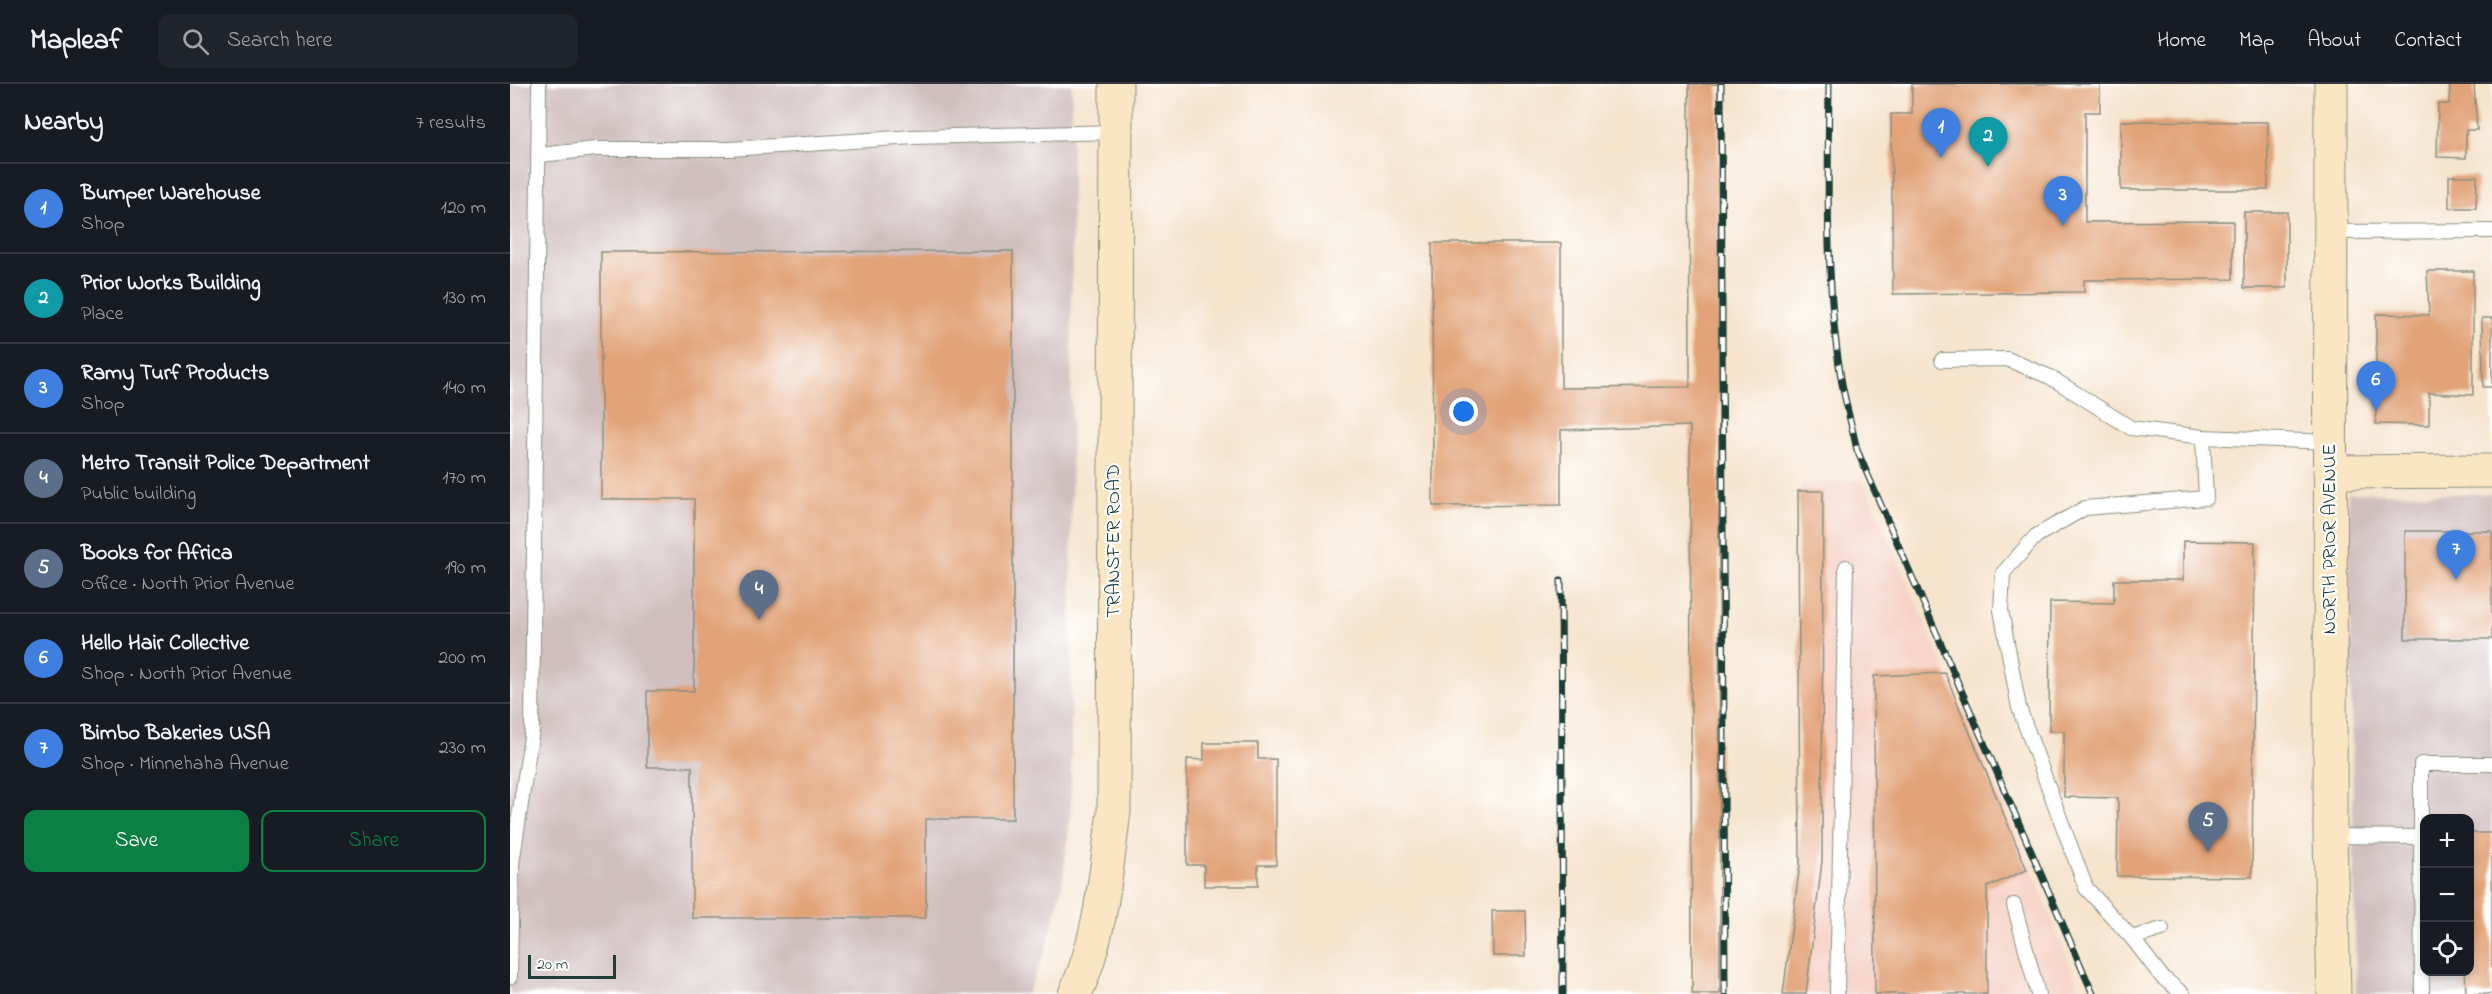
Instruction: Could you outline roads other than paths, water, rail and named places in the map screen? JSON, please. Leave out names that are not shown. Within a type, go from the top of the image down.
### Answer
[{"type":"street","name":"TRANSFER ROAD","points":[[1075,994],[1089,957],[1098,920],[1114,812],[1116,84]]},
{"type":"street","name":"NORTH PRIOR AVENUE","points":[[2331,84],[2331,836],[2334,994]]},
{"type":"street","points":[[2330,457],[2492,471]]},
{"type":"lane","points":[[510,977],[512,864],[532,730],[539,84]]},
{"type":"lane","points":[[540,155],[596,149],[730,149],[914,137],[1116,132]]},
{"type":"lane","points":[[2331,232],[2492,231]]},
{"type":"lane","points":[[1942,360],[2007,358],[2050,377],[2131,428],[2330,457]]},
{"type":"lane","points":[[2183,994],[2162,977],[2132,938],[2086,888],[2019,708],[2001,610],[2003,573],[2036,536],[2085,508],[2206,498],[2203,437]]},
{"type":"lane","points":[[1837,994],[1846,567]]},
{"type":"lane","points":[[2421,814],[2421,764],[2492,764]]},
{"type":"lane","points":[[2331,836],[2420,837]]},
{"type":"lane","points":[[2421,868],[2422,994]]},
{"type":"lane","points":[[2014,905],[2038,994]]},
{"type":"lane","points":[[2132,938],[2162,929]]},
{"type":"railway","points":[[1721,84],[1725,994]]},
{"type":"railway","points":[[1829,84],[1828,158],[1832,305],[1844,396],[1857,450],[2093,994]]},
{"type":"railway","points":[[1561,580],[1563,994]]},
{"type":"place","name":"Bumper Warehouse","points":[[1941,158]]},
{"type":"place","name":"Prior Works Building","points":[[1988,167]]},
{"type":"place","name":"Ramy Turf Products","points":[[2063,226]]},
{"type":"place","name":"Hello Hair Collective","points":[[2376,411]]},
{"type":"place","name":"Bimbo Bakeries USA","points":[[2456,580]]},
{"type":"place","name":"Metro Transit Police Department","points":[[759,620]]},
{"type":"place","name":"Books for Africa","points":[[2208,852]]}]
